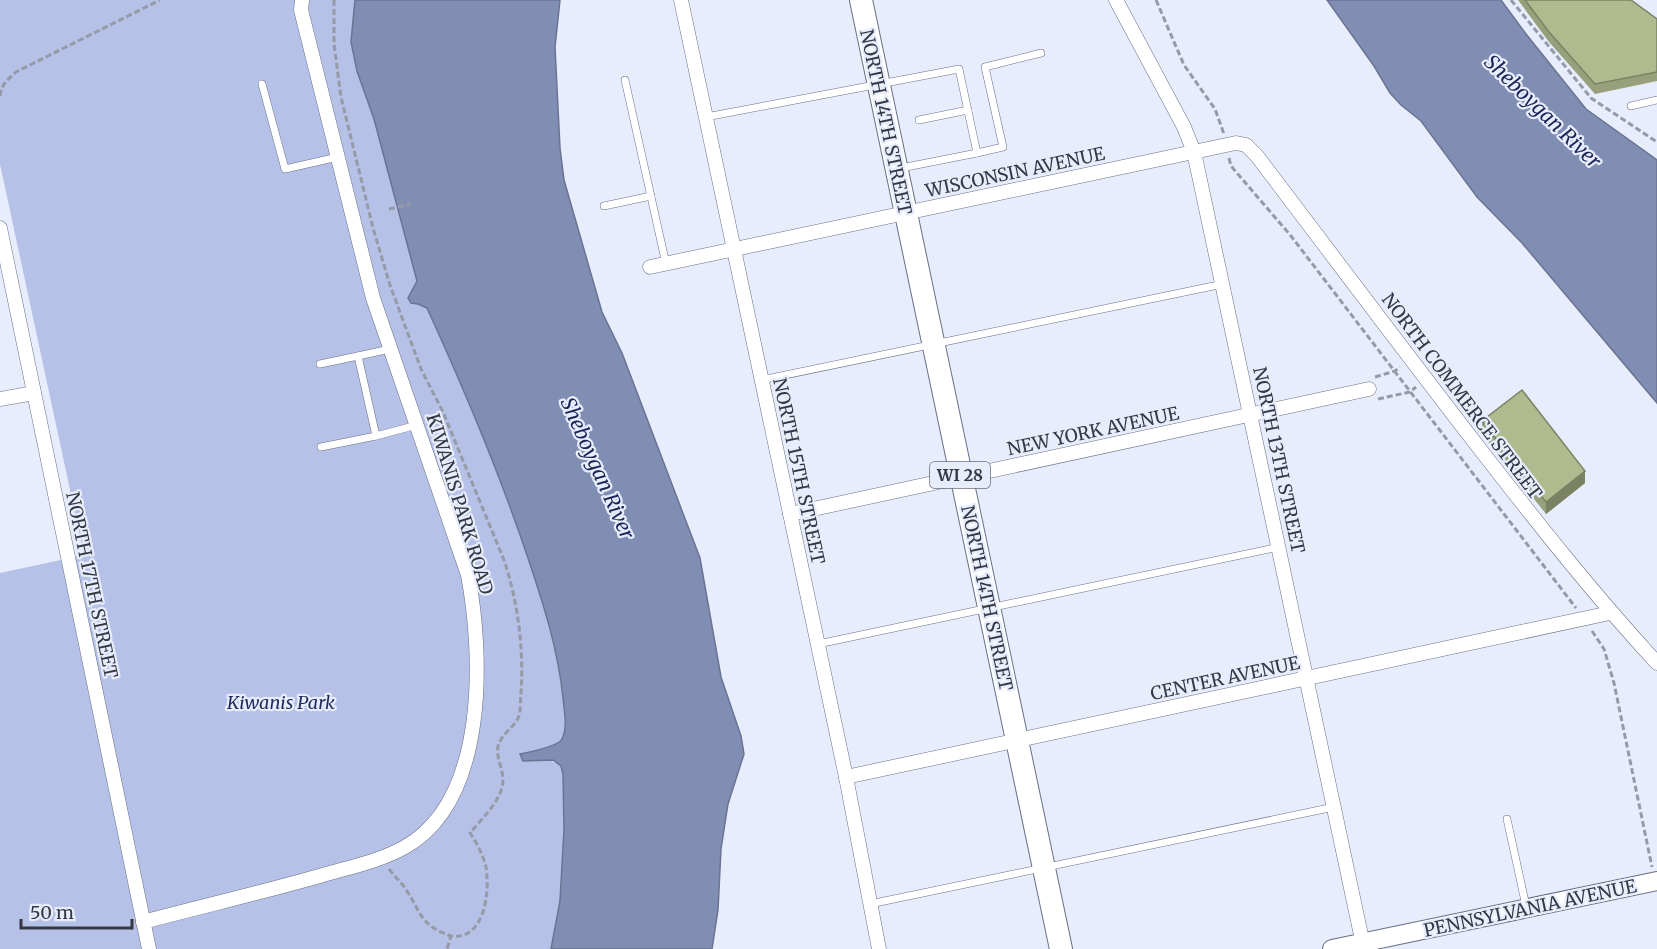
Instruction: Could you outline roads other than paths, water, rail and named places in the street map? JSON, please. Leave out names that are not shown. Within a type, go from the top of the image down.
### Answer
[{"type":"main road","name":"NORTH 14TH STREET","points":[[861,0],[1061,949]]},
{"type":"street","name":"KIWANIS PARK ROAD","points":[[143,922],[382,858],[406,846],[431,826],[450,799],[462,775],[471,739],[475,704],[477,635],[468,575],[373,298],[301,10],[302,0]]},
{"type":"street","name":"NORTH 15TH STREET","points":[[681,0],[846,777],[879,949]]},
{"type":"street","name":"NORTH 13TH STREET","points":[[1116,0],[1184,127],[1194,152],[1364,946]]},
{"type":"street","name":"WISCONSIN AVENUE","points":[[650,267],[1226,145],[1236,143],[1246,145]]},
{"type":"street","name":"NORTH COMMERCE STREET","points":[[1246,145],[1263,164],[1425,379],[1574,570],[1657,663]]},
{"type":"street","name":"NORTH 17TH STREET","points":[[0,228],[3,261],[34,393],[148,949]]},
{"type":"street","name":"NEW YORK AVENUE","points":[[790,514],[1369,388]]},
{"type":"street","points":[[0,399],[34,393]]},
{"type":"street","name":"CENTER AVENUE","points":[[846,777],[1610,613]]},
{"type":"street","name":"PENNSYLVANIA AVENUE","points":[[1332,949],[1364,946],[1526,908],[1656,881]]},
{"type":"lane","points":[[896,169],[1003,147],[985,67],[1041,53]]},
{"type":"lane","points":[[706,117],[959,69],[977,153]]},
{"type":"lane","points":[[625,80],[666,264]]},
{"type":"lane","points":[[262,84],[285,168],[338,158]]},
{"type":"lane","points":[[1631,106],[1657,100]]},
{"type":"lane","points":[[919,120],[968,110]]},
{"type":"lane","points":[[604,206],[651,196]]},
{"type":"lane","points":[[761,380],[1223,284]]},
{"type":"lane","points":[[320,364],[390,349]]},
{"type":"lane","points":[[358,356],[376,436]]},
{"type":"lane","points":[[321,447],[417,425]]},
{"type":"lane","points":[[818,644],[1279,547]]},
{"type":"lane","points":[[870,904],[1334,807]]},
{"type":"lane","points":[[1507,819],[1526,908]]},
{"type":"water","name":"Sheboygan River","points":[[355,0],[560,0],[555,47],[560,148],[564,180],[602,312],[622,353],[700,558],[721,677],[741,736],[744,754],[728,804],[721,849],[718,910],[712,949],[551,949],[560,901],[564,829],[563,774],[561,766],[553,760],[523,761],[520,754],[549,747],[562,739],[565,719],[558,663],[529,561],[481,433],[427,308],[411,303],[408,298],[417,281],[374,119],[357,71],[351,42]]},
{"type":"water","name":"Sheboygan River","points":[[1327,0],[1501,0],[1586,109],[1657,160],[1657,403],[1522,243],[1477,197],[1421,121],[1390,93],[1374,66]]},
{"type":"park label","name":"Kiwanis Park","points":[[281,702]]}]
